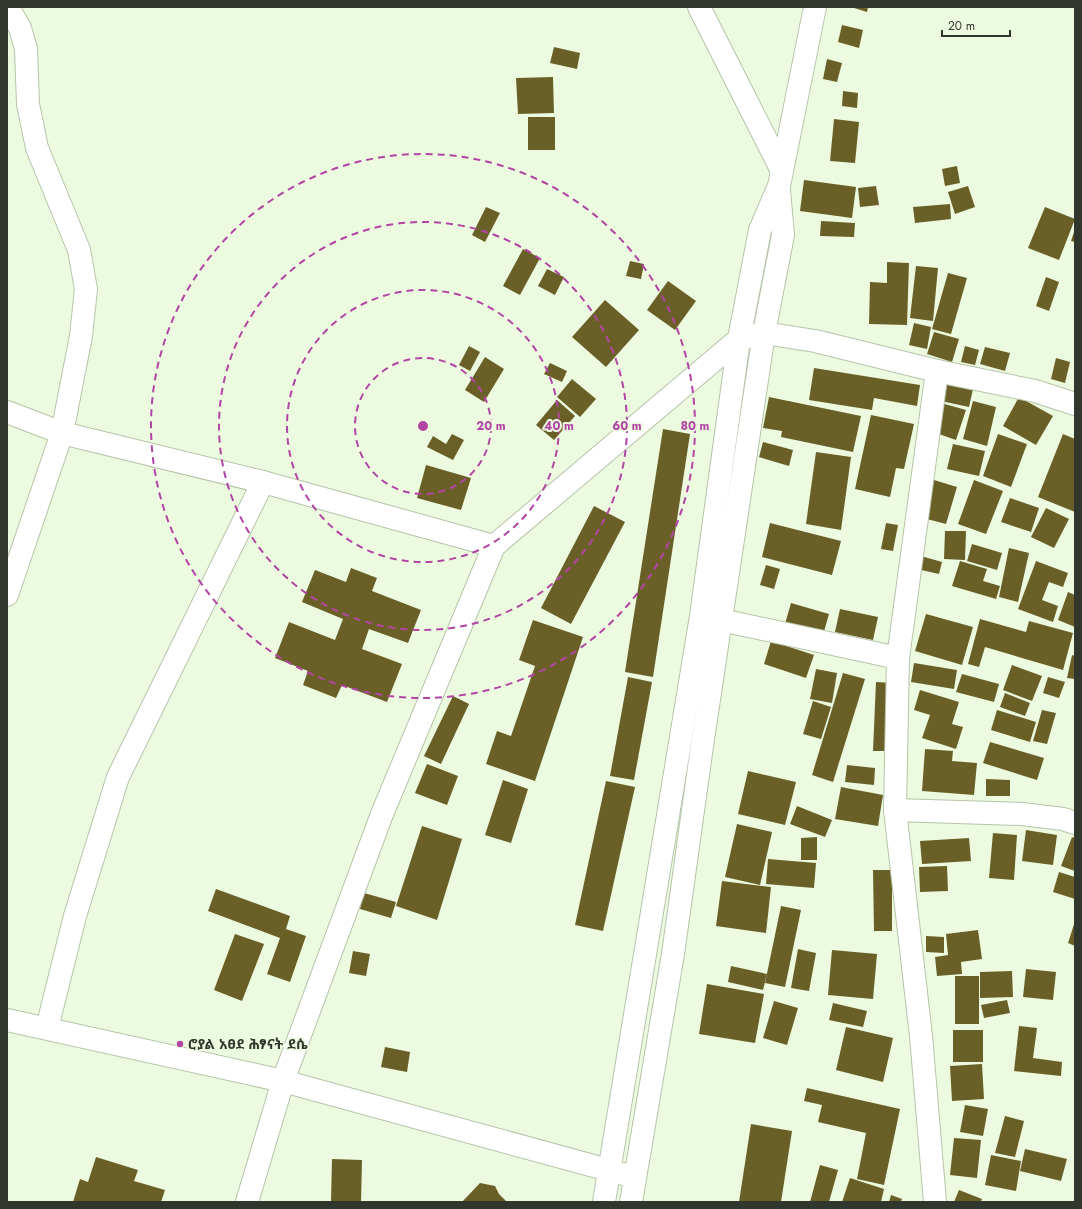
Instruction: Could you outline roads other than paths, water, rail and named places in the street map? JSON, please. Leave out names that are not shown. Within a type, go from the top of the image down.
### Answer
[{"type":"street","points":[[7,595],[62,433],[81,336],[86,289],[79,250],[37,148],[28,104],[26,49],[20,28],[8,7]]},
{"type":"street","points":[[604,1202],[783,234],[780,179],[699,7]]},
{"type":"street","points":[[631,1202],[672,954],[711,618],[739,339],[760,230],[780,179],[815,7]]},
{"type":"street","points":[[247,1202],[283,1081],[382,814],[494,546],[739,339],[764,333],[815,341],[937,371],[1035,391],[1075,404]]},
{"type":"street","points":[[934,1202],[921,1036],[895,810],[898,658],[937,371]]},
{"type":"street","points":[[7,412],[62,433],[263,482],[494,546]]},
{"type":"street","points":[[47,1028],[75,916],[118,777],[263,482]]},
{"type":"street","points":[[711,618],[898,658]]},
{"type":"street","points":[[895,810],[1022,814],[1063,819],[1075,823]]},
{"type":"street","points":[[7,1020],[283,1081],[609,1171],[635,1176]]},
{"type":"place","name":"ሮያል አፀደ ሕፃናት ደሴ","points":[[180,1044]]}]
